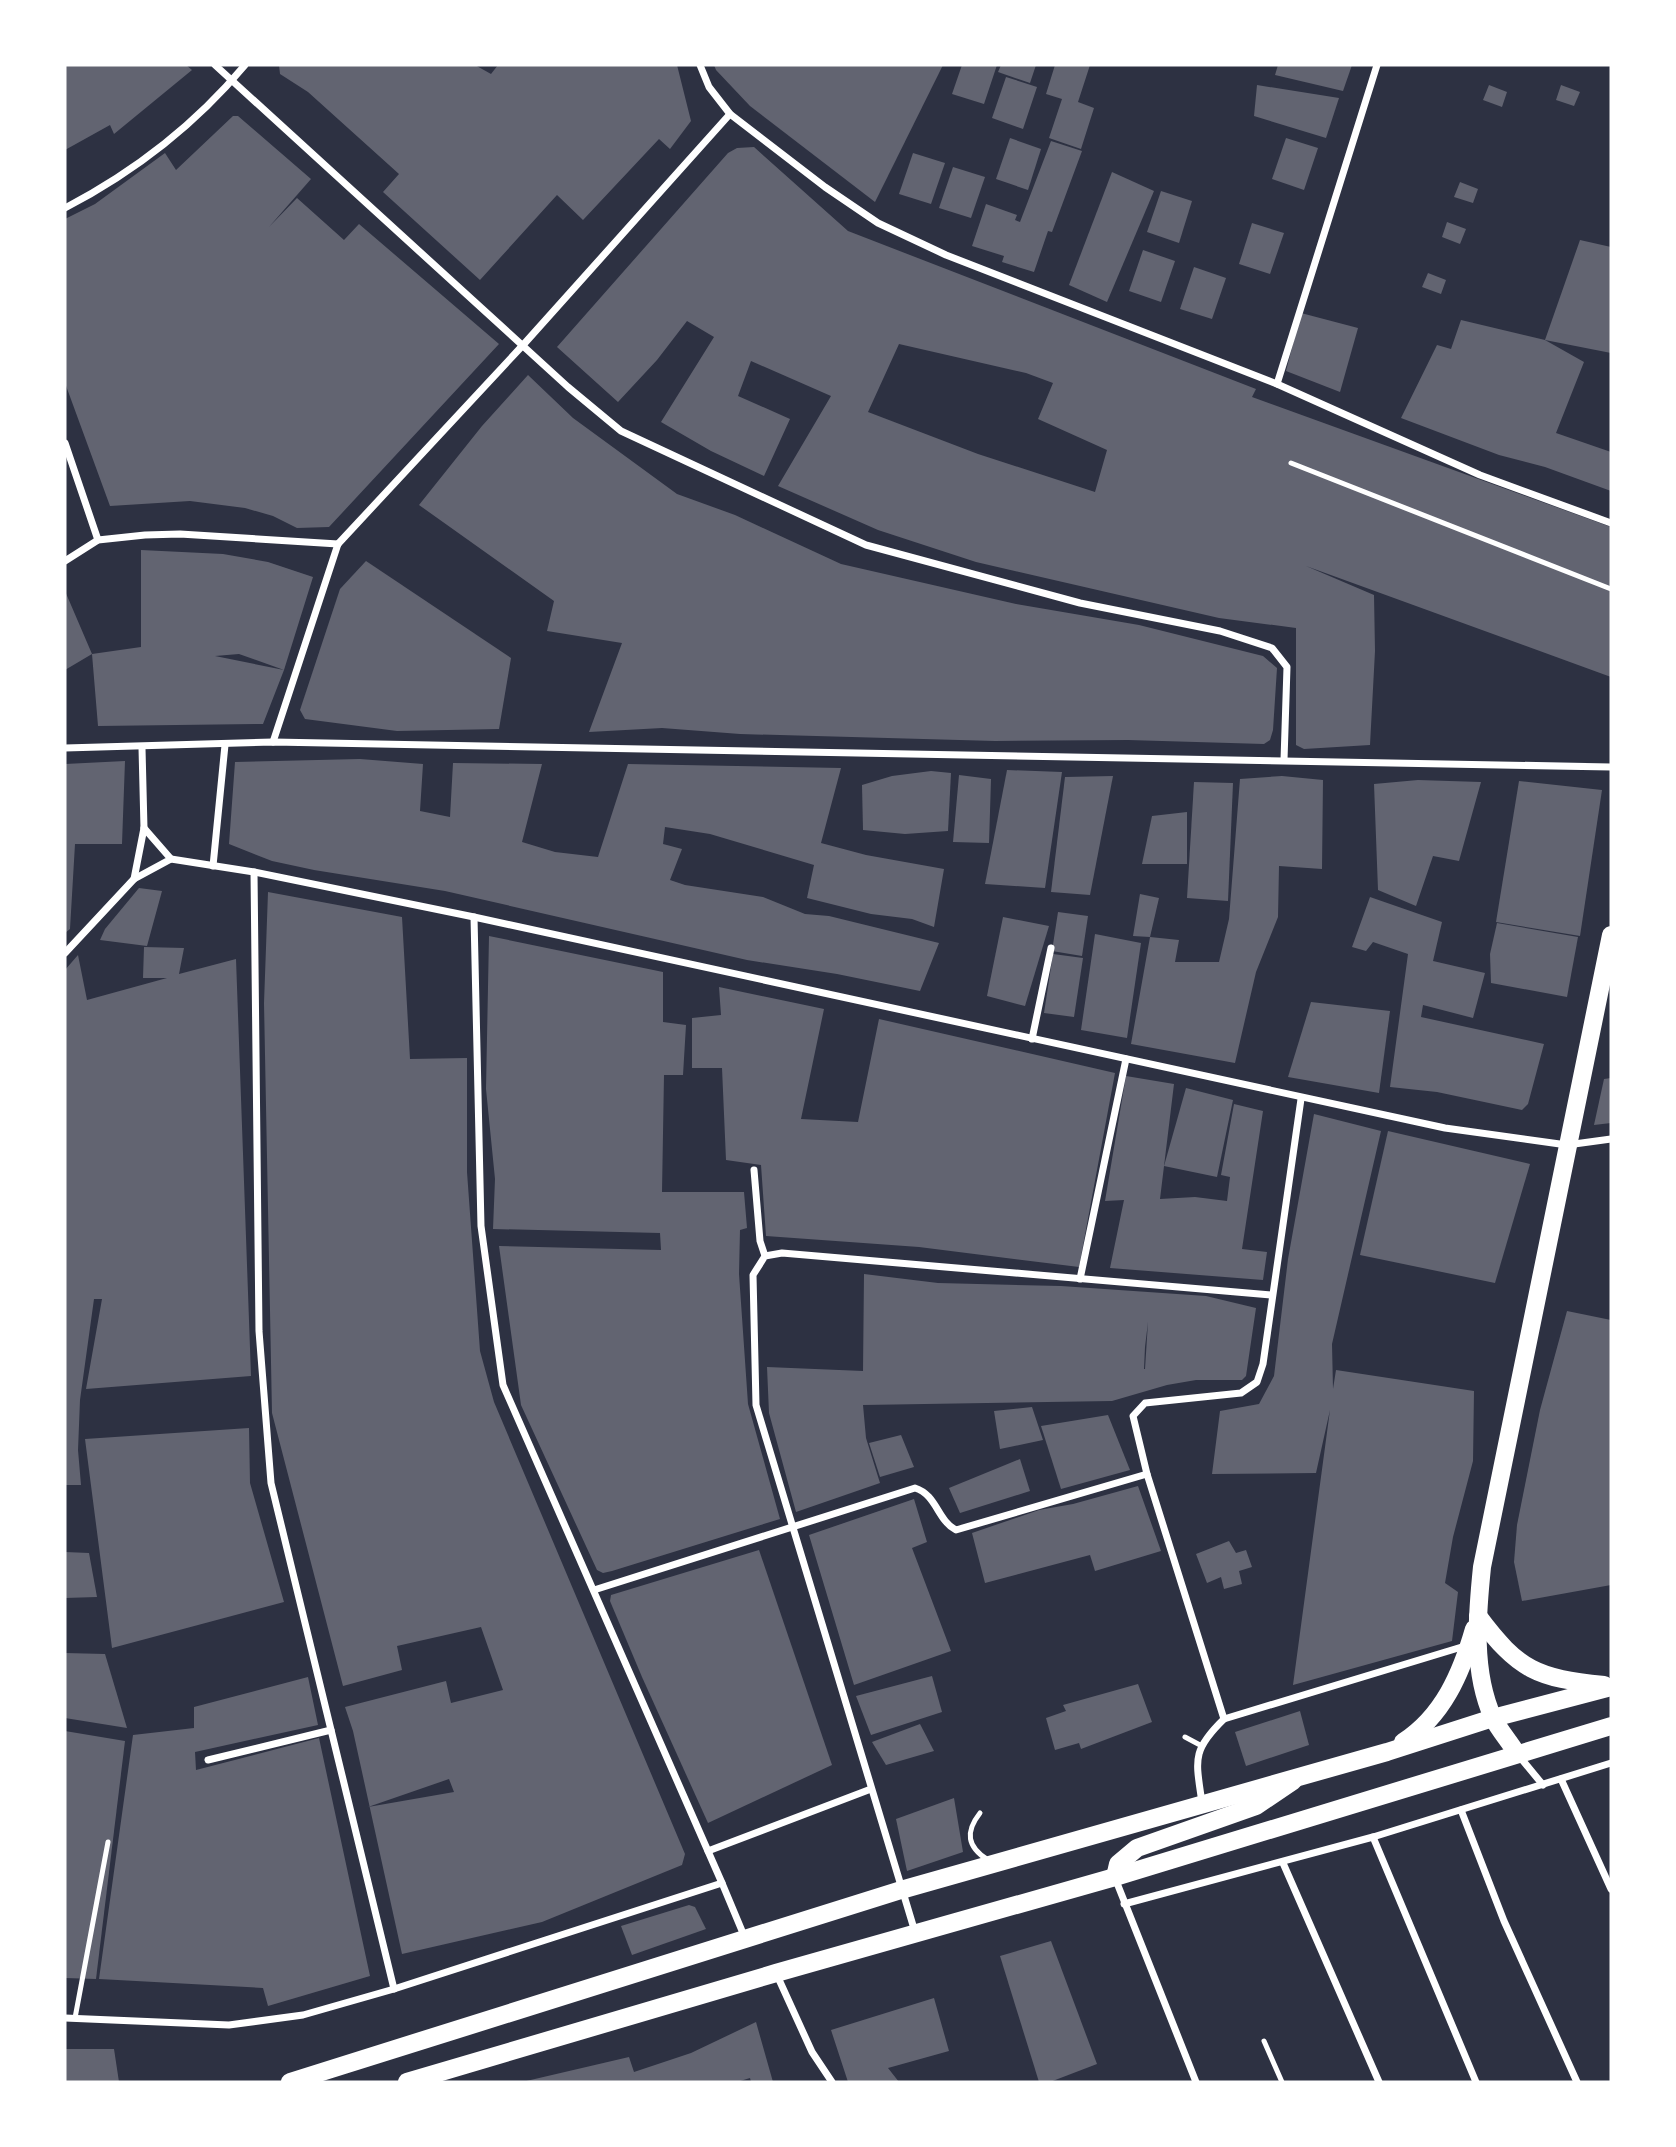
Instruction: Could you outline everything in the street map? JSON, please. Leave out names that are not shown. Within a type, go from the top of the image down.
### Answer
[{"type":"main road","points":[[1517,1754],[1493,1717],[1479,1660],[1478,1616],[1482,1567],[1611,935]]},
{"type":"main road","points":[[1387,1752],[1413,1735],[1439,1712],[1469,1645],[1478,1616]]},
{"type":"main road","points":[[1478,1616],[1496,1641],[1522,1665],[1550,1678],[1611,1687]]},
{"type":"main road","points":[[290,2082],[901,1890],[1387,1752],[1493,1717],[1611,1687]]},
{"type":"main road","points":[[407,2082],[1115,1877],[1611,1726]]},
{"type":"main road","points":[[1115,1877],[1118,1864],[1137,1848],[1256,1806],[1298,1777]]},
{"type":"street","points":[[215,65],[524,344],[568,387],[621,430],[866,545],[1080,603],[1220,631],[1272,648],[1287,667],[1284,760]]},
{"type":"street","points":[[65,208],[151,155],[232,80],[244,65]]},
{"type":"street","points":[[700,65],[709,87],[730,114],[825,187],[878,223],[946,255],[1277,384],[1480,475],[1611,523]]},
{"type":"street","points":[[1277,384],[1377,65]]},
{"type":"street","points":[[273,742],[338,544],[524,344],[730,114]]},
{"type":"street","points":[[65,443],[98,540]]},
{"type":"street","points":[[65,561],[98,540],[180,534],[338,544]]},
{"type":"street","points":[[65,748],[142,748],[273,742],[1068,759],[1284,760],[1611,767]]},
{"type":"street","points":[[213,866],[225,745]]},
{"type":"street","points":[[134,879],[144,828],[142,748]]},
{"type":"street","points":[[144,828],[171,859]]},
{"type":"street","points":[[65,953],[134,879],[171,859],[254,872],[474,917],[1301,1099],[1445,1128],[1567,1145],[1611,1139]]},
{"type":"street","points":[[254,872],[259,1331],[271,1483],[394,1989]]},
{"type":"street","points":[[474,917],[481,1227],[503,1385],[745,1938]]},
{"type":"street","points":[[1032,1040],[1051,948]]},
{"type":"street","points":[[1080,1279],[1126,1059]]},
{"type":"street","points":[[1224,1719],[1147,1475],[1133,1416],[1145,1403],[1241,1393],[1257,1382],[1263,1364],[1301,1099]]},
{"type":"street","points":[[754,1170],[760,1241],[765,1256]]},
{"type":"street","points":[[915,1933],[757,1405],[752,1275],[765,1256],[782,1253],[1271,1295]]},
{"type":"street","points":[[594,1590],[915,1488],[925,1491],[946,1524],[956,1530],[1147,1475]]},
{"type":"street","points":[[1202,1803],[1197,1759],[1200,1745],[1224,1719],[1469,1645]]},
{"type":"street","points":[[208,1760],[331,1730]]},
{"type":"street","points":[[1517,1754],[1543,1785]]},
{"type":"street","points":[[1124,1904],[1373,1837],[1611,1763]]},
{"type":"street","points":[[1561,1779],[1611,1889]]},
{"type":"street","points":[[708,1851],[871,1789]]},
{"type":"street","points":[[1461,1810],[1504,1921],[1577,2082]]},
{"type":"street","points":[[1373,1837],[1476,2082]]},
{"type":"street","points":[[1283,1863],[1379,2082]]},
{"type":"street","points":[[1115,1877],[1196,2082]]},
{"type":"street","points":[[65,2018],[229,2025],[303,2014],[394,1989],[722,1883]]},
{"type":"street","points":[[776,1973],[812,2052],[832,2082]]},
{"type":"lane","points":[[1291,463],[1611,589]]},
{"type":"lane","points":[[1185,1737],[1200,1745]]},
{"type":"lane","points":[[980,1813],[969,1831],[969,1839],[980,1854],[994,1863]]},
{"type":"lane","points":[[75,2018],[108,1842]]},
{"type":"lane","points":[[1264,2040],[1282,2082]]},
{"type":"building","points":[[65,65],[186,65],[192,70],[114,134],[110,125],[65,150]]},
{"type":"building","points":[[279,65],[475,65],[491,74],[498,65],[677,65],[691,121],[670,149],[659,139],[583,220],[557,195],[480,280],[383,192],[399,174],[308,92],[280,74]]},
{"type":"building","points":[[714,65],[943,65],[875,202],[750,106]]},
{"type":"building","points":[[962,65],[997,65],[984,104],[952,94]]},
{"type":"building","points":[[1001,65],[1036,65],[1030,83],[998,72]]},
{"type":"building","points":[[1055,65],[1090,65],[1078,102],[1094,108],[1081,149],[1049,138],[1062,99],[1046,94]]},
{"type":"building","points":[[1278,65],[1352,65],[1343,91],[1275,75]]},
{"type":"building","points":[[1006,77],[1037,87],[1023,129],[992,118]]},
{"type":"building","points":[[1257,85],[1339,98],[1326,138],[1254,116]]},
{"type":"building","points":[[1489,85],[1507,92],[1502,107],[1483,100]]},
{"type":"building","points":[[1561,85],[1580,92],[1574,106],[1556,100]]},
{"type":"building","points":[[233,116],[238,116],[311,179],[269,227],[297,198],[344,240],[359,224],[499,344],[329,527],[297,528],[273,516],[245,508],[190,501],[110,506],[65,383],[65,219],[95,204],[165,153],[176,170]]},
{"type":"building","points":[[1010,138],[1041,149],[1028,190],[996,179]]},
{"type":"building","points":[[1286,138],[1318,148],[1304,190],[1272,179]]},
{"type":"building","points":[[1051,141],[1082,151],[1052,232],[1048,231],[1034,272],[1002,262],[1004,256],[972,246],[986,204],[1017,215],[1015,220],[1020,222]]},
{"type":"building","points":[[754,147],[848,231],[1256,389],[1252,397],[1611,527],[1611,677],[1306,566],[1374,595],[1375,651],[1370,745],[1304,749],[1296,745],[1296,628],[1219,618],[976,562],[878,530],[778,486],[831,396],[751,361],[738,396],[790,419],[764,476],[711,451],[661,422],[714,337],[687,321],[657,360],[618,402],[557,347],[728,153],[737,148]],"holes":[[[899,344],[1026,373],[1053,383],[1038,419],[1107,450],[1095,492],[978,454],[868,412]]]},
{"type":"building","points":[[913,153],[945,163],[931,204],[899,194]]},
{"type":"building","points":[[953,167],[985,177],[971,218],[939,208]]},
{"type":"building","points":[[1112,172],[1154,191],[1107,302],[1069,285]]},
{"type":"building","points":[[1460,182],[1478,189],[1473,203],[1454,197]]},
{"type":"building","points":[[1161,191],[1192,201],[1179,243],[1147,232]]},
{"type":"building","points":[[1447,222],[1466,229],[1460,244],[1442,237]]},
{"type":"building","points":[[1252,223],[1284,233],[1270,274],[1239,264]]},
{"type":"building","points":[[1580,240],[1611,247],[1611,353],[1545,340]]},
{"type":"building","points":[[1143,250],[1175,261],[1161,302],[1129,291]]},
{"type":"building","points":[[1194,267],[1226,278],[1212,319],[1180,309]]},
{"type":"building","points":[[1428,273],[1446,280],[1441,294],[1422,287]]},
{"type":"building","points":[[1301,313],[1358,328],[1340,392],[1286,371]]},
{"type":"building","points":[[1461,320],[1545,340],[1584,362],[1556,433],[1611,452],[1611,491],[1545,467],[1499,455],[1401,418],[1437,345],[1451,349]]},
{"type":"building","points":[[528,375],[573,418],[677,494],[735,515],[841,564],[1016,604],[1139,625],[1263,656],[1277,668],[1270,740],[1264,744],[1128,740],[995,741],[740,734],[662,728],[589,732],[622,643],[547,631],[554,601],[419,505],[482,426]]},
{"type":"building","points":[[141,550],[223,554],[268,562],[313,577],[284,670],[263,724],[98,726],[92,654],[141,647]],"holes":[[[239,654],[284,670],[215,656]]]},
{"type":"building","points":[[366,561],[511,658],[499,729],[397,731],[305,719],[300,710],[340,589]]},
{"type":"building","points":[[65,591],[92,654],[65,670]]},
{"type":"building","points":[[360,759],[423,764],[420,811],[450,817],[453,763],[542,764],[522,842],[555,852],[598,857],[628,764],[841,768],[821,843],[866,855],[944,869],[934,927],[912,919],[871,914],[807,898],[814,865],[710,834],[665,827],[663,844],[682,849],[670,880],[685,885],[763,897],[805,914],[829,916],[939,943],[920,991],[747,960],[445,891],[314,870],[272,861],[229,844],[235,762]]},
{"type":"building","points":[[125,761],[122,844],[75,844],[70,929],[65,933],[65,764]]},
{"type":"building","points":[[1007,770],[1062,772],[1045,888],[985,884]]},
{"type":"building","points":[[931,771],[951,773],[948,831],[905,834],[863,830],[862,785],[892,776]]},
{"type":"building","points":[[959,775],[991,779],[989,843],[953,842]]},
{"type":"building","points":[[1113,776],[1090,895],[1051,892],[1065,777]]},
{"type":"building","points":[[1282,776],[1323,780],[1322,869],[1279,866],[1278,917],[1256,972],[1235,1063],[1131,1044],[1150,937],[1179,940],[1175,962],[1219,962],[1229,919],[1240,779]]},
{"type":"building","points":[[1418,780],[1481,782],[1459,861],[1433,856],[1416,906],[1378,890],[1374,784]]},
{"type":"building","points":[[1519,781],[1602,790],[1580,936],[1496,922]]},
{"type":"building","points":[[1194,782],[1233,783],[1228,901],[1187,898]]},
{"type":"building","points":[[1187,812],[1187,864],[1142,864],[1152,816]]},
{"type":"building","points":[[139,888],[162,891],[147,946],[100,940],[105,929]]},
{"type":"building","points":[[268,892],[402,917],[410,1059],[467,1058],[467,1172],[480,1351],[494,1402],[685,1854],[682,1865],[542,1922],[402,1954],[370,1807],[454,1792],[449,1779],[370,1806],[345,1707],[446,1681],[451,1703],[503,1690],[481,1627],[397,1646],[402,1670],[343,1686],[272,1413],[264,1003]]},
{"type":"building","points":[[1140,894],[1159,898],[1150,937],[1133,936]]},
{"type":"building","points":[[1370,897],[1442,922],[1433,961],[1485,973],[1473,1018],[1423,1005],[1421,1017],[1544,1044],[1528,1104],[1522,1110],[1437,1092],[1390,1087],[1408,954],[1373,942],[1366,951],[1352,947]]},
{"type":"building","points":[[1058,912],[1088,916],[1082,956],[1052,951]]},
{"type":"building","points":[[1003,917],[1049,926],[1025,1006],[987,996]]},
{"type":"building","points":[[1497,923],[1578,937],[1567,997],[1491,983],[1490,954]]},
{"type":"building","points":[[1095,934],[1141,943],[1127,1038],[1081,1030]]},
{"type":"building","points":[[489,936],[663,972],[663,1022],[686,1025],[683,1075],[664,1075],[662,1192],[744,1192],[747,1228],[740,1230],[739,1274],[748,1404],[780,1519],[612,1571],[603,1573],[597,1570],[521,1405],[499,1246],[661,1250],[660,1233],[493,1229],[495,1179],[486,1089]]},
{"type":"building","points":[[144,947],[184,948],[179,974],[236,959],[251,1376],[86,1389],[102,1299],[94,1299],[80,1400],[78,1450],[81,1485],[65,1485],[65,970],[78,955],[87,1000],[167,978],[143,978]]},
{"type":"building","points":[[1053,954],[1083,958],[1074,1017],[1044,1013]]},
{"type":"building","points":[[719,987],[824,1009],[801,1119],[858,1122],[879,1019],[1115,1073],[1079,1267],[919,1247],[766,1236],[761,1165],[726,1160],[722,1068],[692,1068],[692,1018],[721,1015]]},
{"type":"building","points":[[1311,1002],[1390,1011],[1379,1093],[1288,1077]]},
{"type":"building","points":[[1126,1076],[1174,1084],[1160,1199],[1195,1197],[1227,1201],[1230,1177],[1221,1175],[1234,1104],[1263,1111],[1242,1249],[1267,1252],[1263,1280],[1110,1268],[1124,1200],[1105,1201]]},
{"type":"building","points":[[1611,1078],[1611,1123],[1594,1125],[1604,1079]]},
{"type":"building","points":[[1186,1088],[1233,1100],[1217,1177],[1164,1166]]},
{"type":"building","points":[[1314,1114],[1381,1131],[1332,1344],[1333,1389],[1336,1370],[1474,1391],[1473,1461],[1453,1537],[1445,1583],[1458,1592],[1452,1641],[1293,1685],[1330,1410],[1316,1473],[1212,1474],[1220,1411],[1259,1404],[1274,1376],[1288,1259]]},
{"type":"building","points":[[1388,1131],[1530,1164],[1495,1283],[1360,1255]]},
{"type":"building","points":[[864,1274],[938,1283],[1061,1286],[1206,1296],[1256,1308],[1246,1376],[1242,1380],[1196,1380],[1167,1385],[1112,1401],[863,1405],[866,1438],[880,1483],[796,1512],[769,1413],[767,1367],[863,1371]],"holes":[[[1148,1322],[1145,1369],[1145,1347]]]},
{"type":"building","points":[[1567,1311],[1611,1320],[1611,1585],[1522,1601],[1514,1562],[1517,1525],[1540,1410]]},
{"type":"building","points":[[1032,1407],[1043,1440],[1000,1449],[994,1411]]},
{"type":"building","points":[[1108,1415],[1130,1470],[1061,1489],[1041,1426]]},
{"type":"building","points":[[249,1428],[250,1483],[284,1602],[112,1648],[85,1439]]},
{"type":"building","points":[[901,1435],[914,1467],[880,1477],[869,1443]]},
{"type":"building","points":[[1020,1459],[1030,1491],[960,1513],[949,1488]]},
{"type":"building","points":[[1138,1486],[1161,1551],[1095,1571],[1090,1555],[985,1583],[972,1533],[1039,1510],[1073,1504]]},
{"type":"building","points":[[914,1499],[927,1542],[912,1548],[951,1651],[854,1685],[809,1535]]},
{"type":"building","points":[[1229,1541],[1236,1553],[1246,1550],[1252,1567],[1239,1571],[1242,1584],[1224,1589],[1221,1577],[1207,1583],[1196,1554]]},
{"type":"building","points":[[759,1550],[832,1765],[708,1823],[642,1677],[610,1601],[611,1595]]},
{"type":"building","points":[[65,1552],[89,1553],[97,1597],[65,1598]]},
{"type":"building","points":[[65,1653],[105,1654],[127,1728],[65,1718]]},
{"type":"building","points":[[932,1676],[942,1712],[871,1735],[856,1696]]},
{"type":"building","points":[[308,1677],[318,1725],[195,1752],[196,1770],[319,1738],[370,1976],[268,2006],[263,1988],[99,1979],[133,1735],[194,1728],[194,1707]]},
{"type":"building","points":[[1138,1684],[1152,1722],[1081,1749],[1079,1743],[1055,1750],[1046,1718],[1066,1711],[1063,1705]]},
{"type":"building","points":[[1300,1711],[1309,1745],[1246,1766],[1235,1732]]},
{"type":"building","points":[[920,1724],[934,1751],[886,1765],[872,1742]]},
{"type":"building","points":[[65,1731],[125,1741],[96,1979],[65,1978]]},
{"type":"building","points":[[954,1798],[963,1852],[907,1871],[896,1819]]},
{"type":"building","points":[[689,1905],[695,1907],[706,1929],[632,1955],[621,1926]]},
{"type":"building","points":[[1051,1941],[1097,2064],[1050,2082],[1039,2082],[1000,1956]]},
{"type":"building","points":[[934,1998],[949,2051],[888,2068],[899,2082],[848,2082],[831,2030]]},
{"type":"building","points":[[756,2022],[773,2082],[751,2082],[750,2078],[737,2082],[522,2082],[629,2057],[634,2072],[691,2053]]},
{"type":"building","points":[[65,2049],[114,2049],[119,2082],[65,2082]]}]
